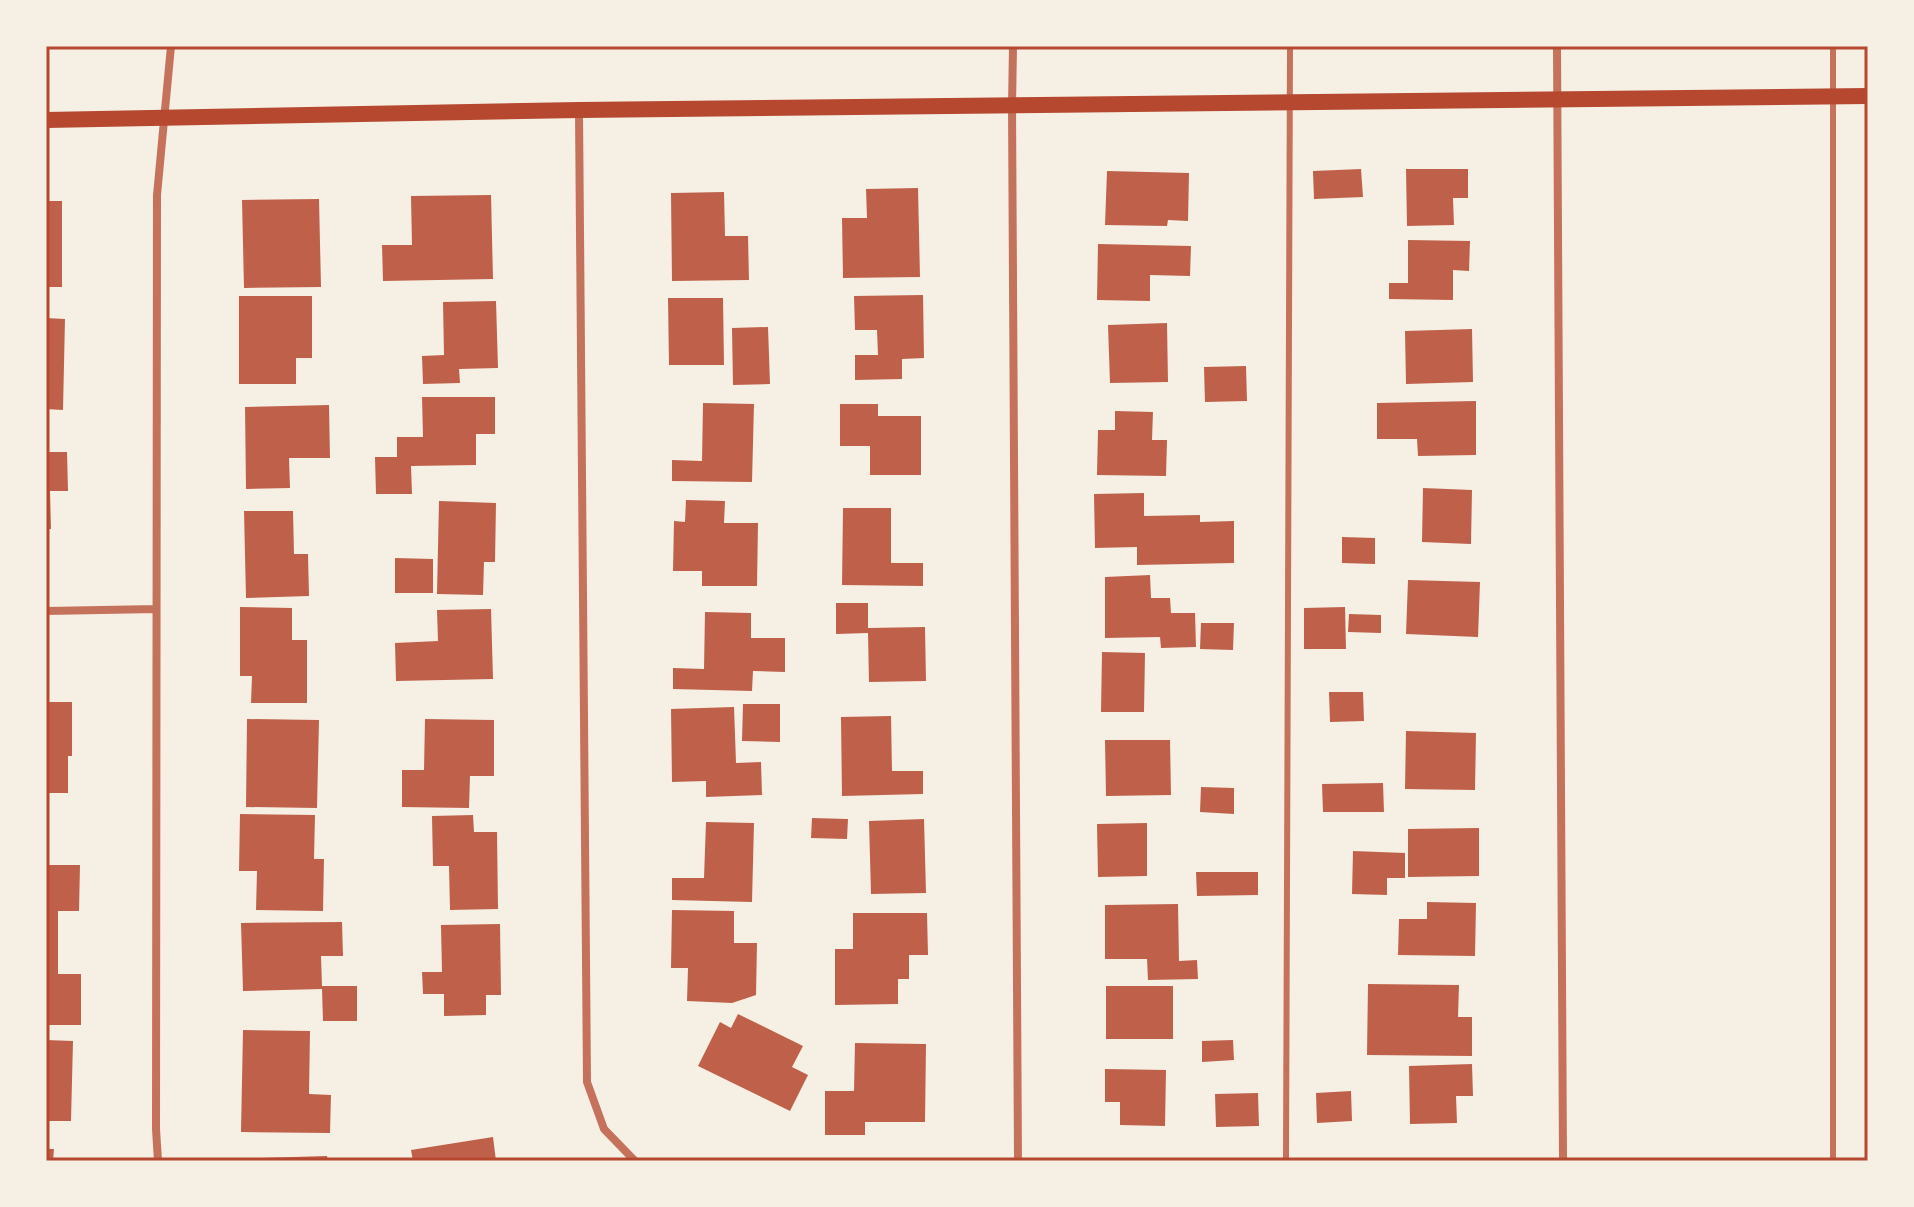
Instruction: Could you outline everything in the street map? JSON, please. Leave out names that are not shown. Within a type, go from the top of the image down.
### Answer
[{"type":"main road","points":[[46,120],[579,110],[1868,96]]},
{"type":"street","points":[[158,1161],[157,195],[171,46]]},
{"type":"street","points":[[1013,46],[1018,1161]]},
{"type":"street","points":[[1557,46],[1563,1161]]},
{"type":"street","points":[[579,110],[587,1082],[604,1129],[635,1161]]},
{"type":"street","points":[[46,611],[156,609]]},
{"type":"lane","points":[[1286,1161],[1290,46]]},
{"type":"lane","points":[[1833,46],[1833,1161]]},
{"type":"building","points":[[1361,169],[1363,197],[1314,199],[1313,171]]},
{"type":"building","points":[[1406,169],[1468,169],[1468,198],[1453,198],[1454,225],[1407,226]]},
{"type":"building","points":[[1107,171],[1189,173],[1188,221],[1168,220],[1167,226],[1105,225]]},
{"type":"building","points":[[918,188],[920,277],[843,278],[842,218],[867,218],[866,189]]},
{"type":"building","points":[[724,192],[725,236],[748,236],[749,280],[672,281],[671,193]]},
{"type":"building","points":[[491,195],[493,279],[383,281],[382,245],[412,245],[411,196]]},
{"type":"building","points":[[319,199],[321,287],[244,288],[242,200]]},
{"type":"building","points":[[46,201],[62,201],[62,287],[46,287]]},
{"type":"building","points":[[1408,240],[1470,241],[1469,271],[1453,270],[1453,300],[1389,299],[1389,283],[1408,283]]},
{"type":"building","points":[[1098,244],[1191,246],[1190,276],[1150,275],[1150,301],[1097,300]]},
{"type":"building","points":[[923,295],[924,358],[902,359],[902,379],[855,380],[855,355],[878,355],[877,330],[855,330],[854,296]]},
{"type":"building","points":[[239,296],[312,296],[312,358],[296,358],[296,384],[239,384]]},
{"type":"building","points":[[668,298],[723,298],[724,365],[669,365]]},
{"type":"building","points":[[496,301],[498,368],[459,369],[460,383],[423,384],[422,356],[444,355],[443,302]]},
{"type":"building","points":[[46,318],[65,319],[63,410],[46,409]]},
{"type":"building","points":[[1167,323],[1168,382],[1110,383],[1108,325]]},
{"type":"building","points":[[768,327],[770,384],[733,385],[732,328]]},
{"type":"building","points":[[1472,329],[1473,382],[1406,384],[1405,331]]},
{"type":"building","points":[[1246,366],[1247,401],[1205,402],[1204,367]]},
{"type":"building","points":[[422,397],[495,397],[495,434],[476,434],[476,465],[411,466],[412,494],[376,494],[375,457],[397,457],[397,437],[423,437]]},
{"type":"building","points":[[1476,401],[1476,455],[1418,456],[1417,439],[1377,439],[1377,403]]},
{"type":"building","points":[[703,403],[754,404],[752,482],[672,481],[672,460],[702,461]]},
{"type":"building","points":[[840,404],[878,404],[878,416],[921,416],[921,475],[870,475],[870,446],[840,446]]},
{"type":"building","points":[[329,405],[330,458],[289,458],[290,488],[246,489],[245,407]]},
{"type":"building","points":[[1115,411],[1153,412],[1152,440],[1167,440],[1166,476],[1097,475],[1098,430],[1115,430]]},
{"type":"building","points":[[46,452],[67,452],[68,491],[50,491],[51,529],[46,529]]},
{"type":"building","points":[[1423,488],[1472,490],[1471,544],[1422,542]]},
{"type":"building","points":[[1144,493],[1144,516],[1200,515],[1200,522],[1234,521],[1234,563],[1137,565],[1137,547],[1095,548],[1094,494]]},
{"type":"building","points":[[686,500],[725,501],[724,523],[758,523],[757,586],[702,586],[702,571],[673,571],[674,521],[685,522]]},
{"type":"building","points":[[439,501],[496,503],[495,562],[484,562],[483,595],[437,594]]},
{"type":"building","points":[[843,508],[891,508],[891,563],[923,563],[923,586],[842,585]]},
{"type":"building","points":[[244,511],[293,511],[294,554],[308,554],[309,596],[246,598]]},
{"type":"building","points":[[1342,537],[1375,538],[1375,564],[1342,563]]},
{"type":"building","points":[[395,558],[433,559],[433,593],[395,593]]},
{"type":"building","points":[[1150,575],[1151,598],[1170,598],[1171,613],[1195,613],[1196,647],[1161,648],[1160,637],[1105,638],[1105,577]]},
{"type":"building","points":[[1408,580],[1480,582],[1478,637],[1406,634]]},
{"type":"building","points":[[836,603],[868,603],[868,628],[925,627],[926,681],[869,682],[868,633],[836,634]]},
{"type":"building","points":[[240,607],[292,608],[292,640],[307,640],[307,703],[251,703],[252,676],[240,676]]},
{"type":"building","points":[[1345,607],[1346,649],[1304,649],[1304,608]]},
{"type":"building","points":[[491,609],[493,679],[396,681],[395,643],[438,641],[437,610]]},
{"type":"building","points":[[705,612],[751,613],[751,638],[785,638],[785,672],[753,671],[752,691],[673,689],[673,668],[704,669]]},
{"type":"building","points":[[1349,614],[1381,615],[1381,633],[1348,632]]},
{"type":"building","points":[[1201,623],[1234,623],[1233,650],[1200,649]]},
{"type":"building","points":[[1102,652],[1145,653],[1144,712],[1101,712]]},
{"type":"building","points":[[1329,692],[1363,692],[1364,721],[1330,722]]},
{"type":"building","points":[[46,702],[72,702],[68,793],[46,793]]},
{"type":"building","points":[[743,704],[780,704],[780,742],[742,741]]},
{"type":"building","points":[[734,707],[736,763],[761,762],[762,795],[706,797],[706,781],[672,782],[671,709]]},
{"type":"building","points":[[891,716],[892,771],[923,771],[923,794],[842,796],[841,717]]},
{"type":"building","points":[[247,719],[319,720],[317,808],[246,807]]},
{"type":"building","points":[[425,719],[494,720],[494,776],[470,776],[469,808],[402,807],[402,770],[424,770]]},
{"type":"building","points":[[1406,731],[1476,733],[1475,790],[1405,789]]},
{"type":"building","points":[[1105,740],[1170,740],[1171,795],[1106,796]]},
{"type":"building","points":[[1383,783],[1384,812],[1323,812],[1322,784]]},
{"type":"building","points":[[1201,787],[1234,788],[1234,814],[1200,812]]},
{"type":"building","points":[[240,814],[315,815],[314,859],[324,859],[323,911],[256,910],[257,871],[239,871]]},
{"type":"building","points":[[473,815],[474,832],[497,832],[498,909],[450,910],[449,866],[433,866],[432,816]]},
{"type":"building","points":[[812,818],[848,819],[847,839],[811,838]]},
{"type":"building","points":[[924,819],[926,893],[871,894],[869,821]]},
{"type":"building","points":[[706,822],[754,823],[752,902],[672,900],[672,878],[704,878]]},
{"type":"building","points":[[1147,823],[1147,876],[1098,877],[1097,824]]},
{"type":"building","points":[[1479,828],[1479,876],[1408,877],[1408,829]]},
{"type":"building","points":[[1353,851],[1405,853],[1405,878],[1387,878],[1387,895],[1352,894]]},
{"type":"building","points":[[46,865],[80,865],[79,911],[58,911],[58,974],[81,974],[81,1025],[46,1025]]},
{"type":"building","points":[[1196,872],[1258,872],[1258,895],[1197,896]]},
{"type":"building","points":[[1427,902],[1476,903],[1475,956],[1398,955],[1399,919],[1427,919]]},
{"type":"building","points":[[1178,904],[1179,961],[1197,960],[1198,979],[1148,980],[1147,959],[1105,959],[1105,905]]},
{"type":"building","points":[[672,910],[734,911],[734,943],[757,943],[756,995],[732,1003],[687,1001],[688,968],[671,968]]},
{"type":"building","points":[[853,913],[927,913],[928,955],[909,955],[909,979],[898,979],[898,1004],[835,1005],[835,949],[853,949]]},
{"type":"building","points":[[342,922],[343,956],[321,956],[322,986],[357,986],[357,1021],[323,1021],[322,989],[243,991],[241,923]]},
{"type":"building","points":[[500,924],[501,995],[486,995],[486,1015],[444,1016],[444,994],[423,994],[422,972],[442,972],[441,925]]},
{"type":"building","points":[[1368,984],[1459,985],[1458,1017],[1472,1017],[1472,1056],[1367,1055]]},
{"type":"building","points":[[1106,986],[1173,986],[1173,1039],[1106,1039]]},
{"type":"building","points":[[738,1014],[803,1046],[792,1067],[808,1075],[790,1111],[698,1066],[720,1022],[731,1028]]},
{"type":"building","points":[[243,1030],[310,1031],[309,1094],[331,1095],[330,1133],[241,1132]]},
{"type":"building","points":[[46,1040],[73,1041],[71,1121],[46,1121]]},
{"type":"building","points":[[1233,1040],[1234,1060],[1202,1062],[1202,1041]]},
{"type":"building","points":[[855,1043],[926,1044],[925,1122],[865,1122],[865,1135],[825,1135],[825,1091],[854,1091]]},
{"type":"building","points":[[1472,1064],[1473,1096],[1456,1096],[1457,1123],[1410,1124],[1409,1066]]},
{"type":"building","points":[[1105,1069],[1166,1070],[1165,1126],[1120,1125],[1120,1102],[1105,1102]]},
{"type":"building","points":[[1351,1091],[1352,1121],[1317,1123],[1316,1093]]},
{"type":"building","points":[[1258,1093],[1259,1126],[1216,1127],[1215,1094]]},
{"type":"building","points":[[493,1137],[496,1161],[413,1161],[411,1150]]},
{"type":"building","points":[[46,1149],[54,1149],[53,1161],[46,1161]]},
{"type":"building","points":[[327,1156],[328,1161],[260,1161],[260,1158]]}]
